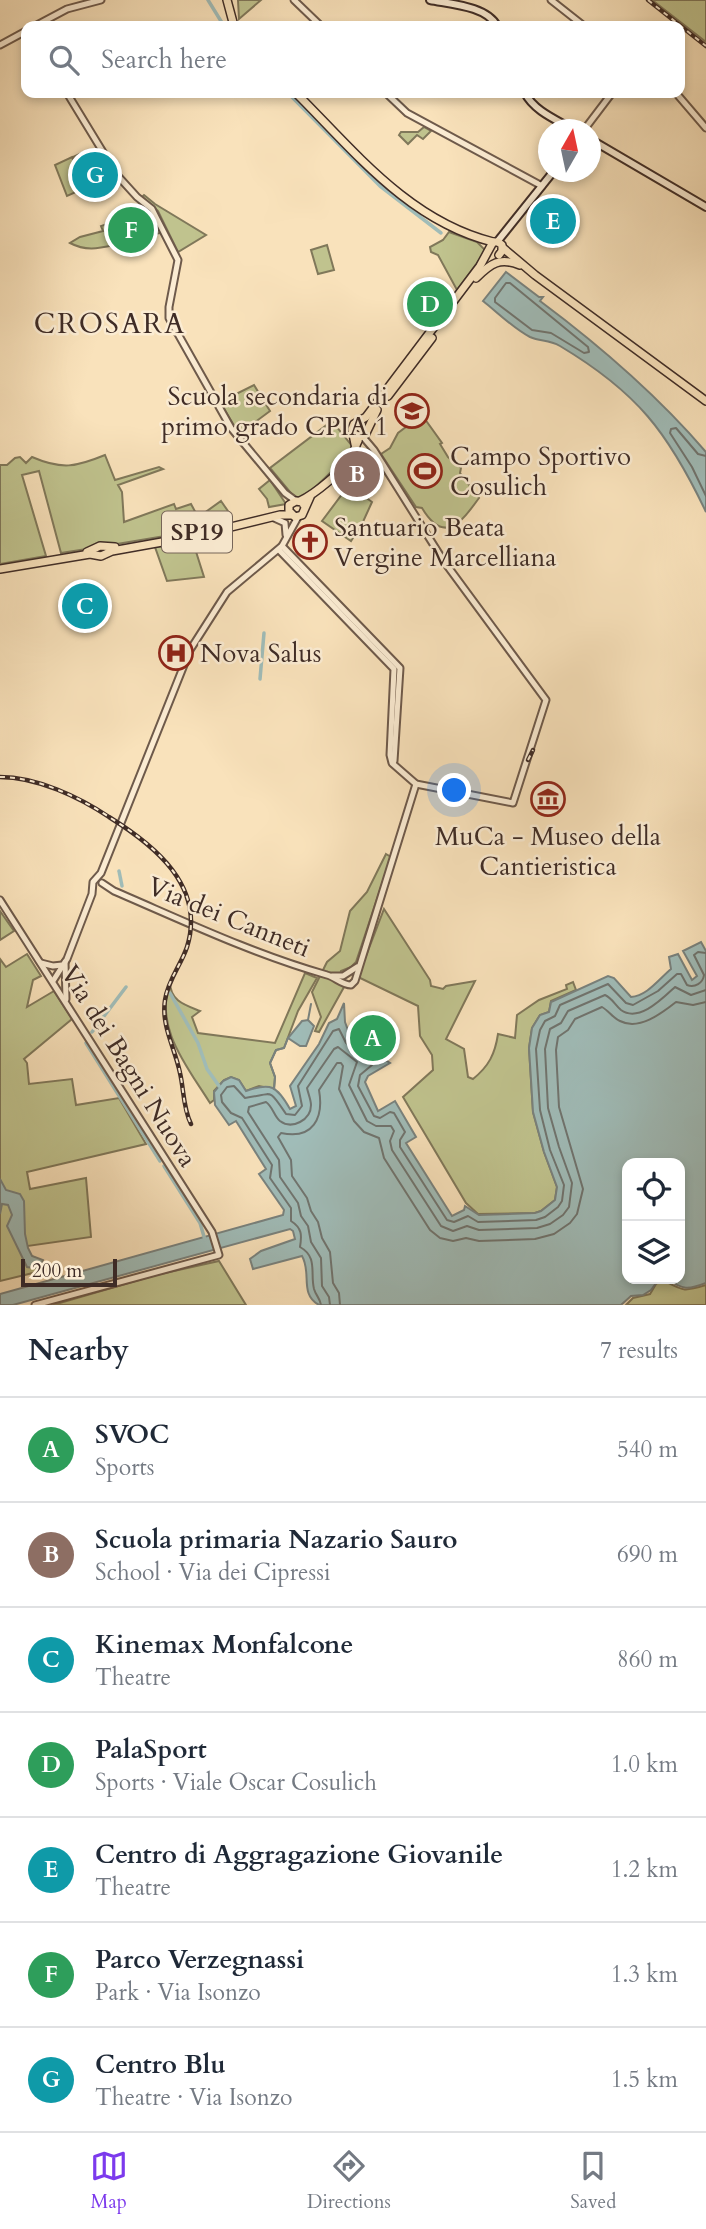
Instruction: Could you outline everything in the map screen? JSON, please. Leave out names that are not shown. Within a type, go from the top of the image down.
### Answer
[{"type":"main road","points":[[227,0],[233,21]]},
{"type":"main road","points":[[430,0],[486,14],[492,21]]},
{"type":"main road","points":[[301,98],[397,194],[434,219],[479,239],[521,264],[706,401]]},
{"type":"main road","points":[[528,98],[537,108],[556,119]]},
{"type":"main road","points":[[601,145],[706,207]]},
{"type":"main road","points":[[362,431],[368,415],[546,182]]},
{"type":"main road","points":[[295,509],[348,460],[374,413],[496,248]]},
{"type":"main road","points":[[475,278],[491,263],[498,261],[521,264]]},
{"type":"main road","name":"SP19","points":[[0,568],[190,537],[295,509]]},
{"type":"main road","name":"SP19","points":[[101,551],[295,509]]},
{"type":"street","points":[[44,21],[67,9],[102,0]]},
{"type":"street","points":[[295,0],[315,21]]},
{"type":"street","points":[[551,0],[578,21]]},
{"type":"street","points":[[0,45],[21,34]]},
{"type":"street","points":[[52,981],[63,963],[98,885],[187,656],[227,592],[282,546],[292,528],[295,509],[231,428],[169,318],[178,260],[152,209],[117,175],[70,98]]},
{"type":"street","points":[[391,98],[407,113],[542,187]]},
{"type":"street","points":[[592,119],[608,98]]},
{"type":"street","points":[[680,98],[706,128]]},
{"type":"street","points":[[282,546],[397,668],[395,766],[416,784],[513,803],[546,700],[443,560],[362,431]]},
{"type":"street","points":[[266,518],[280,519],[285,523],[287,531],[282,546]]},
{"type":"street","points":[[360,965],[344,976],[351,985],[360,965],[416,784]]},
{"type":"street","name":"Via dei Canneti","points":[[98,885],[271,957],[330,976],[355,977]]},
{"type":"street","name":"Via dei Bagni Nuova","points":[[0,900],[212,1232],[218,1253],[35,1305]]},
{"type":"street","points":[[41,963],[53,966],[63,963]]},
{"type":"street","points":[[63,963],[66,1003]]},
{"type":"street","points":[[52,981],[59,981],[64,977]]},
{"type":"green space","points":[[238,0],[261,0],[239,19]]},
{"type":"green space","points":[[652,0],[706,0],[706,42],[685,26],[685,21],[679,21]]},
{"type":"green space","points":[[424,127],[431,131],[423,139],[417,135],[408,144],[399,135],[401,132],[418,132]]},
{"type":"green space","points":[[86,151],[91,165],[79,171],[73,157]]},
{"type":"green space","points":[[72,157],[85,188],[67,196],[55,165]]},
{"type":"green space","points":[[144,195],[206,235],[178,252],[158,211],[142,197]]},
{"type":"green space","points":[[150,212],[161,233],[118,239],[119,244],[100,248],[82,248],[70,243],[80,237],[103,231],[101,226]]},
{"type":"green space","points":[[449,232],[477,242],[486,251],[457,290],[438,255],[431,252],[430,247],[443,240]]},
{"type":"green space","points":[[327,245],[334,270],[318,274],[311,250]]},
{"type":"green space","points":[[254,385],[270,411],[239,434],[220,402]]},
{"type":"green space","name":"Campo Sportivo Cosulich","points":[[422,415],[442,443],[440,444],[448,457],[461,468],[460,473],[479,498],[459,522],[445,528],[438,526],[422,508],[416,507],[381,454],[390,448],[398,433]]},
{"type":"green space","points":[[332,421],[352,446],[348,456],[308,494],[295,498],[270,468]]},
{"type":"green space","points":[[105,455],[115,480],[159,467],[163,469],[118,485],[122,492],[124,522],[174,504],[176,509],[191,504],[198,517],[186,523],[189,532],[111,545],[99,542],[93,548],[61,553],[39,471],[22,475],[46,556],[0,564],[0,465],[7,465],[20,457],[26,463],[32,457],[52,464],[69,465]]},
{"type":"green space","points":[[270,480],[286,504],[269,507],[267,499],[259,489]]},
{"type":"green space","points":[[349,485],[372,502],[351,541],[322,521]]},
{"type":"green space","points":[[221,501],[230,514],[229,516],[224,512],[210,523],[209,527],[200,516]]},
{"type":"green space","points":[[192,539],[204,577],[167,581],[155,547],[181,544]]},
{"type":"green space","points":[[386,854],[391,857],[356,962],[341,971],[339,981],[344,987],[319,1032],[315,1031],[321,1017],[312,992],[327,962],[340,951],[350,911],[367,892]]},
{"type":"green space","points":[[384,909],[430,980],[431,986],[443,989],[446,986],[475,981],[446,1039],[464,1049],[468,1077],[473,1079],[490,1059],[498,1034],[515,1038],[517,1015],[539,1000],[567,989],[566,985],[573,982],[576,990],[551,1001],[549,1012],[540,1015],[532,1028],[529,1048],[533,1112],[557,1187],[555,1200],[541,1211],[478,1214],[466,1203],[403,1097],[433,1070],[432,1055],[420,1036],[418,1006],[358,977]]},
{"type":"green space","points":[[0,911],[14,931],[0,940]]},
{"type":"green space","points":[[27,954],[41,976],[33,980],[27,1007],[54,991],[72,1019],[24,1059],[27,1063],[29,1084],[72,1079],[76,1105],[119,1098],[146,1144],[27,1172],[30,1189],[86,1178],[91,1237],[27,1246],[27,1254],[42,1261],[41,1271],[0,1281],[0,959],[6,967]]},
{"type":"green space","points":[[305,973],[317,978],[298,1011],[284,1048],[276,1050],[270,1063],[275,1077],[274,1089],[259,1086],[246,1091],[239,1080],[231,1077],[224,1080],[214,1091],[214,1100],[210,1103],[183,1061],[170,1031],[166,999],[170,982],[176,998],[200,1011],[192,1017],[198,1033],[275,1043]]},
{"type":"green space","points":[[219,1261],[246,1305],[53,1305],[156,1275]]},
{"type":"green space","points":[[656,1284],[671,1284],[684,1289],[706,1285],[706,1305],[626,1305],[633,1298],[650,1294]]},
{"type":"water","points":[[506,272],[539,297],[543,297],[540,301],[627,372],[706,452],[706,512],[663,436],[630,398],[587,363],[556,344],[524,334],[483,301]]},
{"type":"water","points":[[701,942],[706,951],[706,1283],[686,1288],[675,1284],[685,1284],[685,1158],[622,1158],[622,1284],[655,1284],[643,1295],[631,1296],[621,1305],[319,1305],[309,1295],[302,1256],[253,1269],[250,1259],[261,1251],[295,1239],[290,1229],[13,1305],[0,1305],[0,1294],[283,1215],[284,1210],[259,1174],[266,1169],[236,1121],[229,1125],[215,1105],[214,1092],[223,1081],[231,1077],[239,1080],[246,1091],[262,1087],[272,1088],[281,1095],[290,1109],[296,1106],[290,1086],[319,1044],[329,1023],[337,1019],[344,1003],[345,1022],[351,1038],[390,1063],[368,1076],[365,1082],[378,1111],[395,1101],[416,1137],[406,1143],[452,1216],[464,1210],[465,1206],[479,1215],[541,1211],[555,1200],[557,1187],[533,1112],[529,1048],[532,1028],[540,1015],[549,1012],[551,1002],[608,976],[614,978],[631,997],[642,994],[671,969],[669,957],[678,954],[692,980],[697,976],[683,951]]},
{"type":"water","points":[[308,1020],[314,1026],[306,1046],[300,1046],[288,1038],[302,1021]]},
{"type":"water","points":[[0,1179],[6,1190],[20,1194],[24,1201],[28,1248],[32,1256],[43,1260],[40,1269],[27,1267],[7,1226],[12,1215],[8,1205],[2,1204],[0,1214]]},
{"type":"waterway","points":[[208,0],[221,21]]},
{"type":"waterway","points":[[293,98],[380,186],[441,233]]},
{"type":"waterway","points":[[260,679],[264,633]]},
{"type":"waterway","points":[[119,871],[122,886]]},
{"type":"waterway","points":[[92,1032],[126,987]]},
{"type":"waterway","points":[[170,993],[198,1043],[207,1069],[219,1086]]},
{"type":"waterway","points":[[308,1020],[311,1004]]},
{"type":"waterway","points":[[274,1089],[275,1077],[270,1063],[276,1050],[284,1048],[288,1038]]},
{"type":"waterway","points":[[86,1043],[160,1161]]},
{"type":"waterway","points":[[164,1166],[200,1223],[205,1240]]},
{"type":"railway","points":[[648,0],[674,21]]},
{"type":"railway","points":[[685,29],[706,46]]},
{"type":"railway","points":[[528,760],[533,750]]},
{"type":"railway","points":[[0,777],[43,784],[97,810],[126,828],[158,854],[183,886],[191,925],[187,947],[172,979],[164,1010],[191,1124]]},
{"type":"place","name":"Centro Blu","points":[[95,175]]},
{"type":"place","name":"Centro di Aggragazione Giovanile","points":[[553,221]]},
{"type":"place","name":"Parco Verzegnassi","points":[[131,230]]},
{"type":"place","name":"PalaSport","points":[[430,304]]},
{"type":"place","name":"Scuola secondaria di primo grado CPIA 1","points":[[412,411]]},
{"type":"place","name":"Campo Sportivo Cosulich","points":[[425,471]]},
{"type":"place","name":"Scuola primaria Nazario Sauro","points":[[357,474]]},
{"type":"place","name":"Santuario Beata Vergine Marcelliana","points":[[310,542]]},
{"type":"place","name":"Kinemax Monfalcone","points":[[85,606]]},
{"type":"place","name":"Nova Salus","points":[[176,653]]},
{"type":"place","name":"MuCa - Museo della Cantieristica","points":[[548,799]]},
{"type":"place","name":"SVOC","points":[[373,1038]]},
{"type":"district","name":"CROSARA","points":[[110,324]]}]
